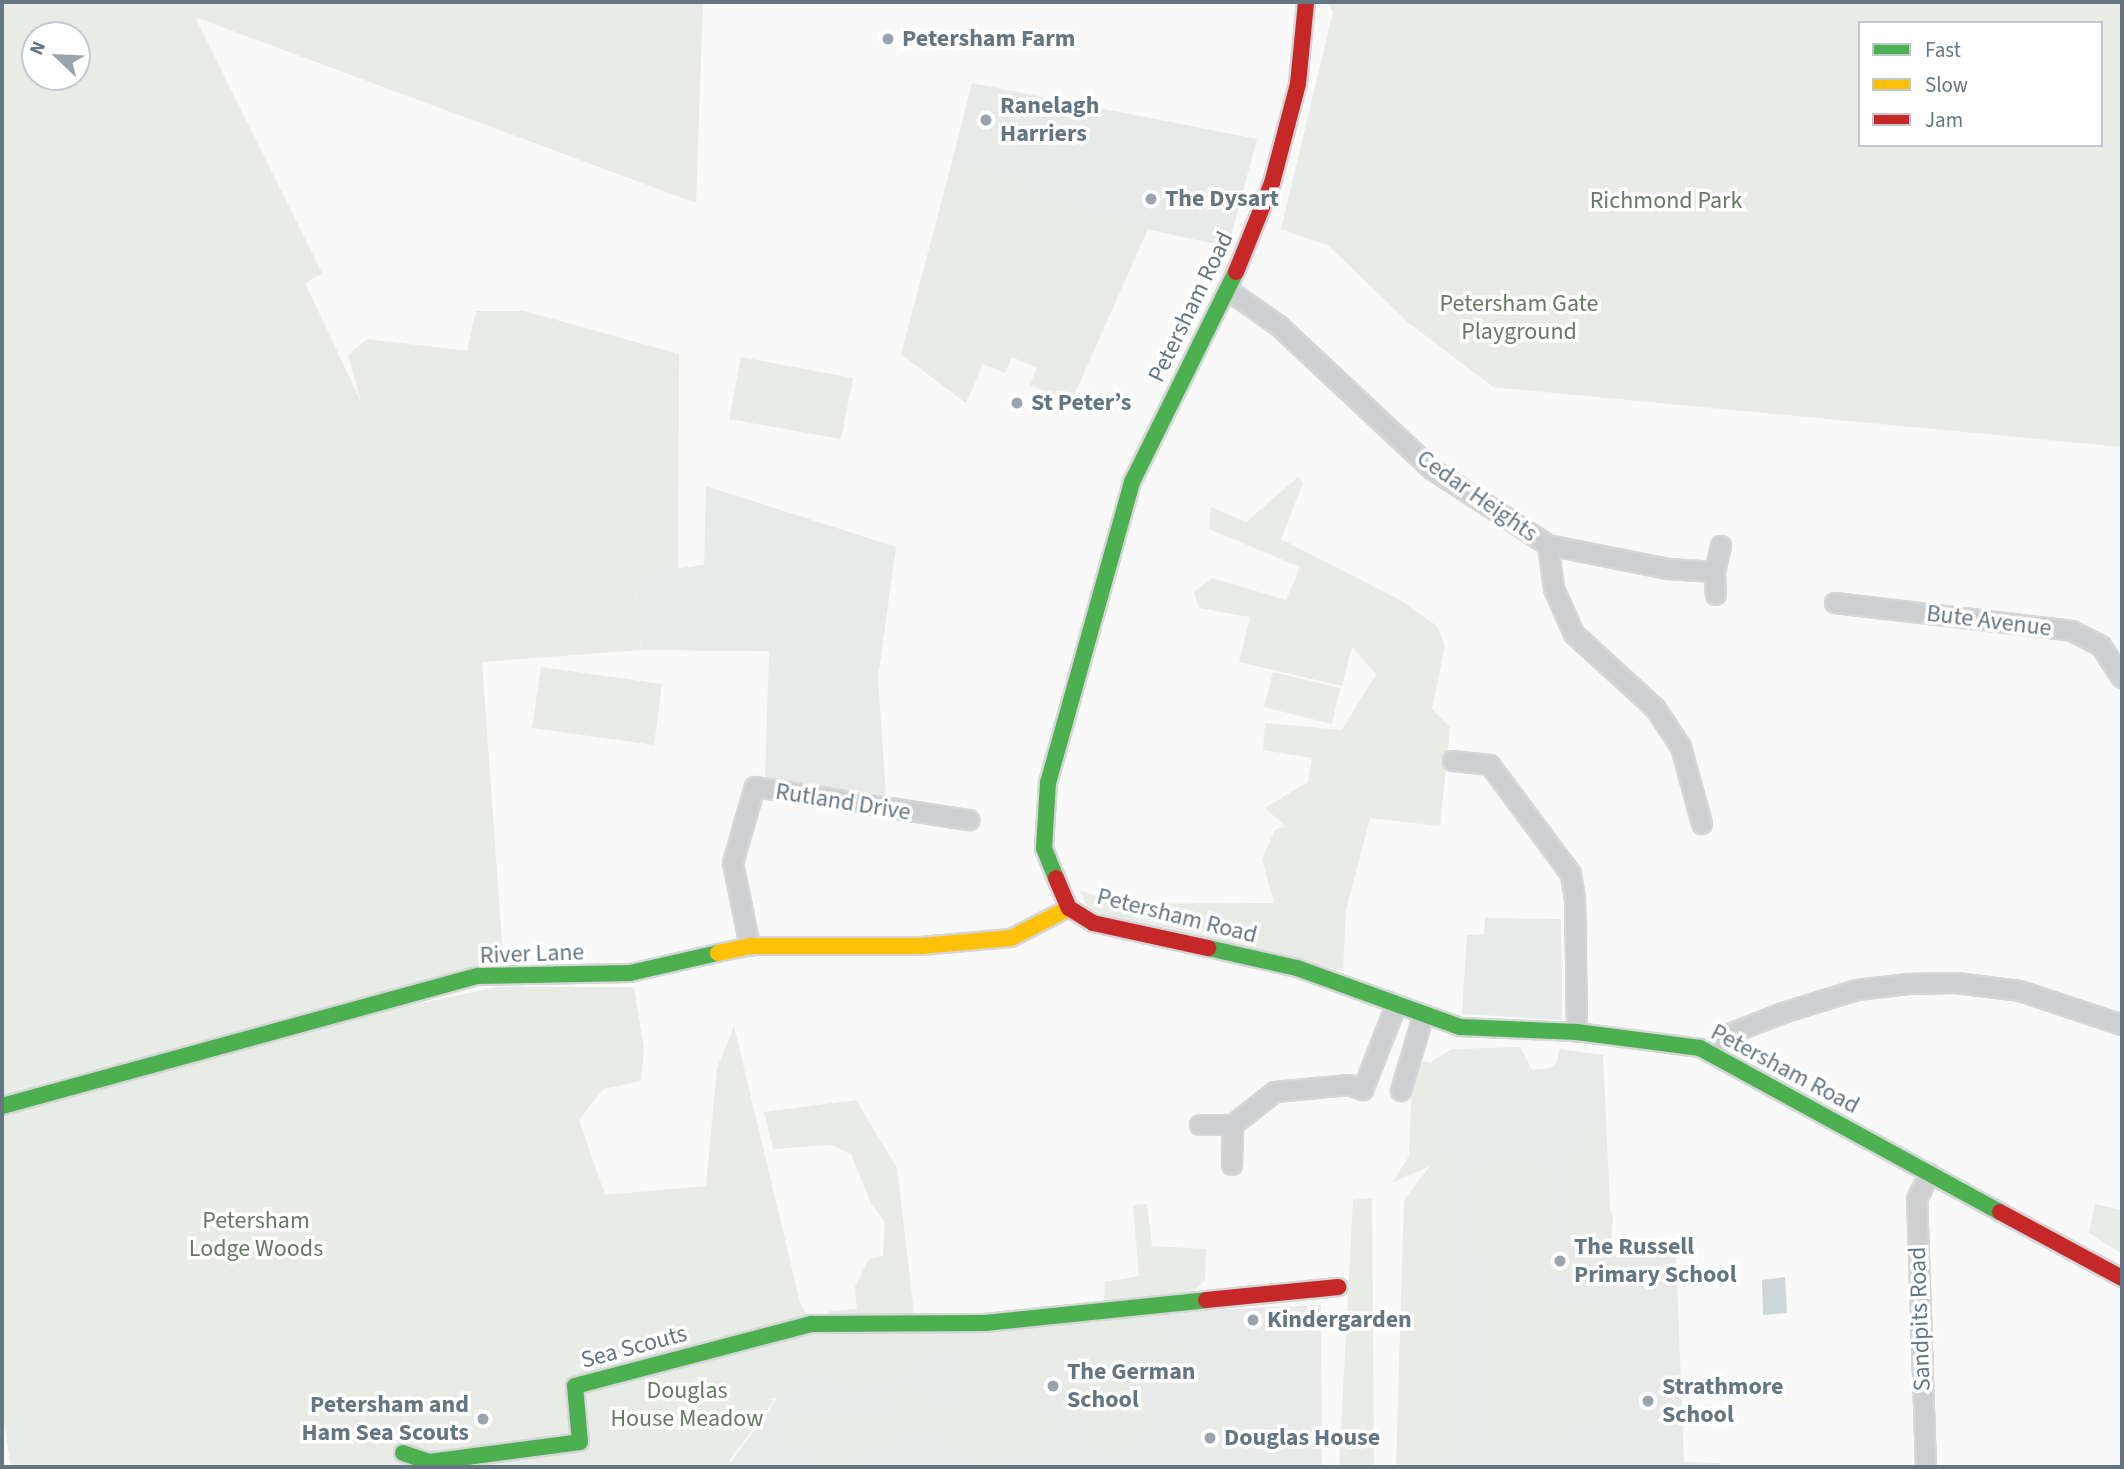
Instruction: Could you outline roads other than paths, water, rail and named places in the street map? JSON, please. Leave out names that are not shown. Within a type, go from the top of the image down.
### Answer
[{"type":"main road","name":"Petersham Road","points":[[1306,2],[1306,44],[1292,111],[1261,214],[1228,290],[1132,482],[1048,783],[1044,848],[1069,908],[1093,923],[1297,968],[1423,1017],[1471,1030],[1577,1032],[1686,1044],[1712,1052],[2122,1278]]},
{"type":"main road","name":"River Lane","points":[[2,1106],[478,976],[630,973],[750,946],[920,946],[1011,938],[1055,919],[1069,908]]},
{"type":"main road","name":"Sea Scouts","points":[[403,1453],[429,1462],[580,1442],[575,1386],[811,1324],[985,1324],[1338,1287]]},
{"type":"street","name":"Cedar Heights","points":[[1228,290],[1279,326],[1433,470],[1548,545],[1668,569],[1714,572]]},
{"type":"street","points":[[1548,545],[1554,589],[1574,634],[1656,709],[1681,747],[1702,824]]},
{"type":"street","points":[[1716,595],[1714,572],[1721,546]]},
{"type":"street","name":"Bute Avenue","points":[[1835,603],[2072,631],[2101,646],[2122,678]]},
{"type":"street","points":[[1453,761],[1490,765],[1571,874],[1575,898],[1577,1032]]},
{"type":"street","name":"Rutland Drive","points":[[750,946],[737,900],[733,863],[755,787],[969,820]]},
{"type":"street","points":[[1712,1052],[1722,1037],[1783,1013],[1857,990],[1908,984],[1956,983],[2020,991],[2122,1025]]},
{"type":"street","points":[[1200,1125],[1233,1125],[1275,1092],[1349,1086],[1363,1090],[1396,1006]]},
{"type":"street","points":[[1401,1091],[1423,1017]]},
{"type":"street","points":[[1232,1165],[1233,1125]]},
{"type":"street","name":"Sandpits Road","points":[[1926,1467],[1917,1199],[1930,1174]]},
{"type":"place","name":"Petersham Farm","points":[[888,39]]},
{"type":"place","name":"Ranelagh Harriers","points":[[986,120]]},
{"type":"place","name":"The Dysart","points":[[1151,199]]},
{"type":"place","name":"St Peter’s","points":[[1017,403]]},
{"type":"place","name":"The Russell Primary School","points":[[1560,1261]]},
{"type":"place","name":"Kindergarden","points":[[1253,1320]]},
{"type":"place","name":"The German School","points":[[1053,1386]]},
{"type":"place","name":"Strathmore School","points":[[1648,1401]]},
{"type":"place","name":"Petersham and Ham Sea Scouts","points":[[483,1419]]},
{"type":"place","name":"Douglas House","points":[[1210,1438]]},
{"type":"park label","name":"Richmond Park","points":[[1666,201]]},
{"type":"park label","name":"Petersham Gate Playground","points":[[1519,318]]},
{"type":"park label","name":"Petersham Lodge Woods","points":[[256,1235]]},
{"type":"park label","name":"Douglas House Meadow","points":[[687,1405]]}]
